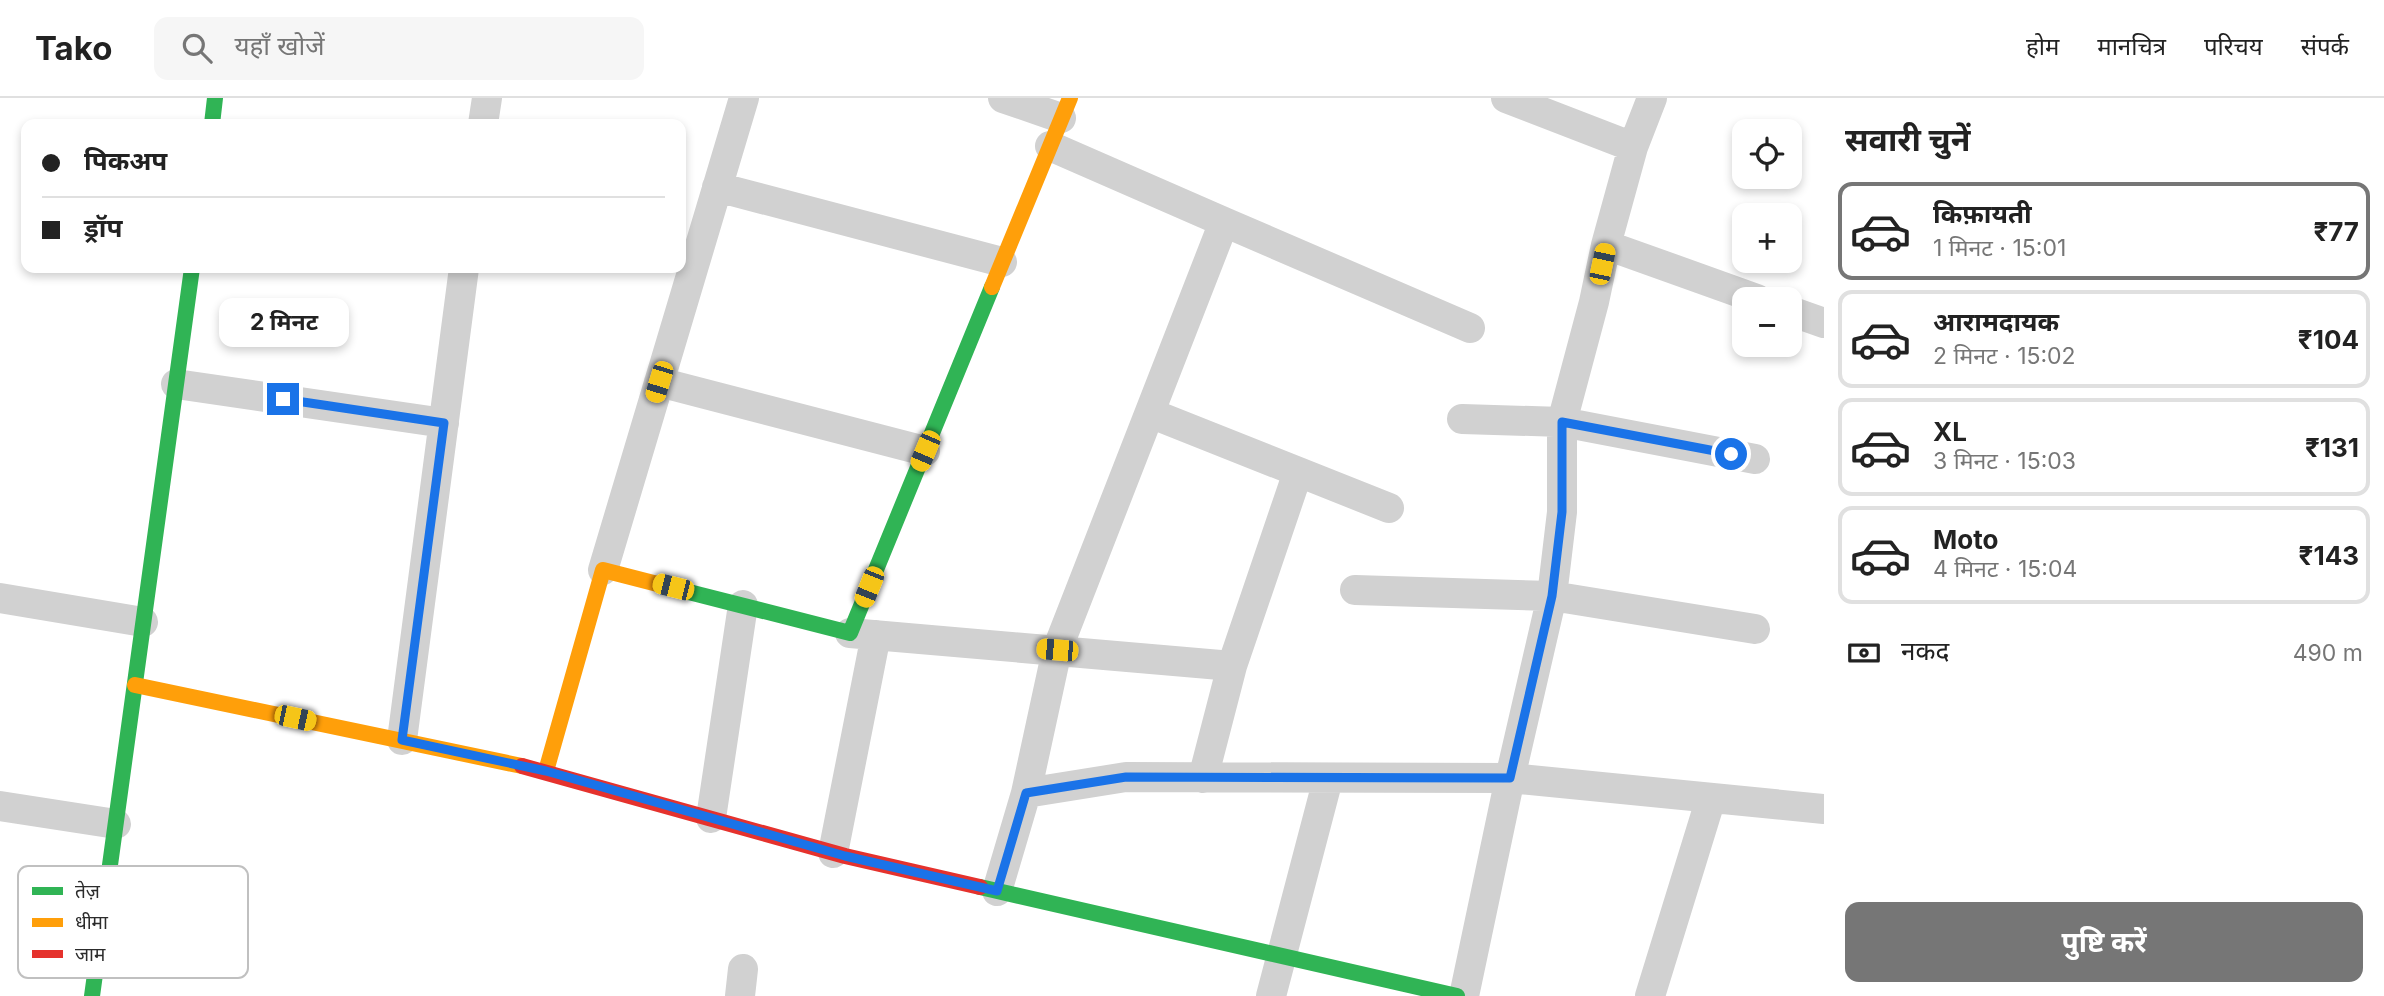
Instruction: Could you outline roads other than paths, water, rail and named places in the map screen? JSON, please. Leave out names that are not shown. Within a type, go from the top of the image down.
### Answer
[{"type":"street","points":[[213,119],[215,98]]},
{"type":"street","points":[[485,119],[487,98]]},
{"type":"street","points":[[546,771],[744,98]]},
{"type":"street","points":[[833,853],[863,634],[925,451],[1066,108],[1003,98]]},
{"type":"street","points":[[1506,98],[1633,147]]},
{"type":"street","points":[[1464,996],[1552,596],[1562,512],[1562,422],[1633,147],[1652,98]]},
{"type":"street","points":[[1050,146],[1470,328]]},
{"type":"street","points":[[717,187],[1002,262]]},
{"type":"street","points":[[997,891],[1026,793],[1057,650],[1224,222]]},
{"type":"street","points":[[1606,245],[1732,290]]},
{"type":"street","points":[[110,866],[191,273]]},
{"type":"street","points":[[402,740],[463,273]]},
{"type":"street","points":[[1802,315],[1824,323]]},
{"type":"street","points":[[659,382],[925,451]]},
{"type":"street","points":[[176,384],[444,423]]},
{"type":"street","points":[[1150,413],[1389,508]]},
{"type":"street","points":[[1462,419],[1562,422],[1755,459]]},
{"type":"street","points":[[1203,778],[1232,666],[1298,472]]},
{"type":"street","points":[[603,570],[863,634],[1232,666]]},
{"type":"street","points":[[1355,590],[1552,596],[1755,628]]},
{"type":"street","points":[[0,598],[143,622]]},
{"type":"street","points":[[711,818],[743,605]]},
{"type":"street","points":[[135,685],[546,771],[833,853],[1457,996]]},
{"type":"street","points":[[1026,793],[1126,777],[1510,778],[1824,809]]},
{"type":"street","points":[[1271,996],[1328,779]]},
{"type":"street","points":[[1650,996],[1711,798]]},
{"type":"street","points":[[0,806],[116,824]]},
{"type":"street","points":[[92,996],[95,978]]}]
